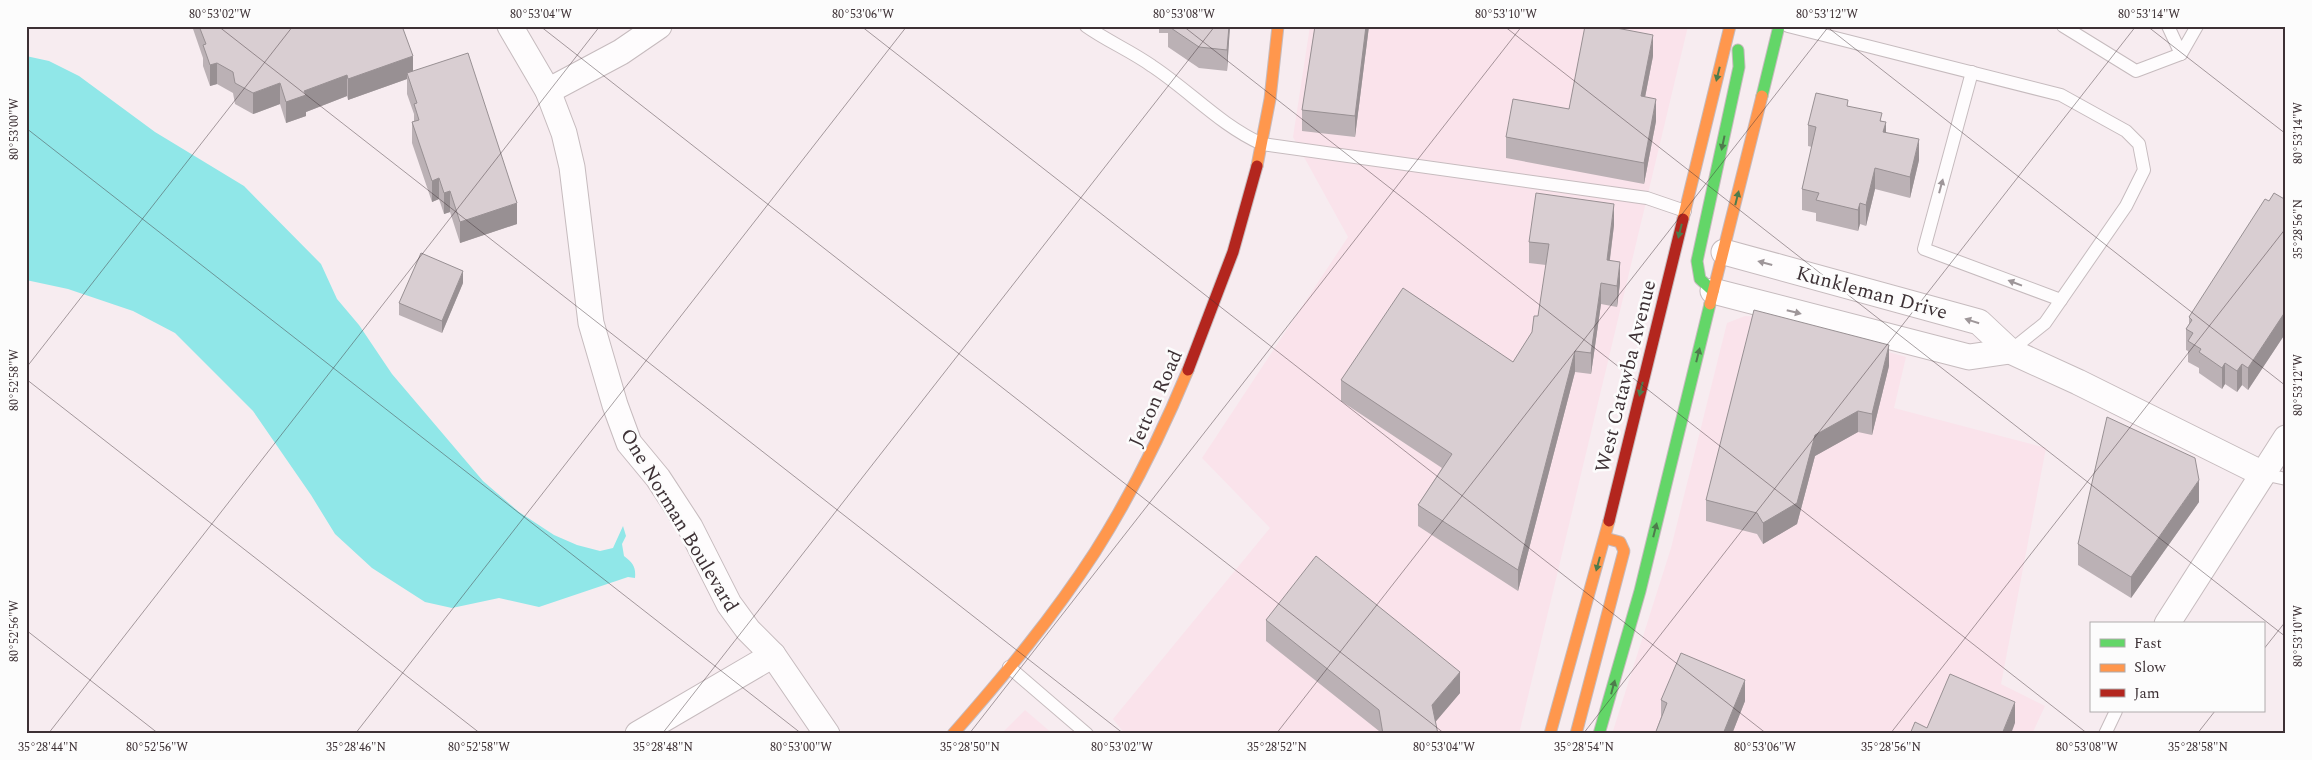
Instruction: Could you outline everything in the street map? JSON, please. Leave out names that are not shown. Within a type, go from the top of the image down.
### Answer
[{"type":"main road","name":"Jetton Road","points":[[953,734],[1060,604],[1098,547],[1133,487],[1162,431],[1208,324],[1254,181],[1262,144],[1278,26]]},
{"type":"main road","name":"West Catawba Avenue","points":[[1550,734],[1605,538],[1730,26]]},
{"type":"main road","points":[[1713,291],[1704,286],[1697,274],[1697,261],[1739,66],[1737,26]]},
{"type":"main road","points":[[1599,734],[1640,591],[1779,26]]},
{"type":"main road","points":[[1576,734],[1624,551],[1620,542],[1605,538]]},
{"type":"street","name":"One Norman Boulevard","points":[[510,26],[548,92],[564,132],[572,167],[590,323],[615,405],[630,442],[635,453],[658,478],[690,527],[729,604],[748,630],[773,655],[827,734]]},
{"type":"street","points":[[548,92],[621,52],[660,26]]},
{"type":"street","name":"Kunkleman Drive","points":[[1724,252],[1979,322],[2010,351],[2274,477]]},
{"type":"street","name":"Kunkleman Drive","points":[[1713,291],[1969,357],[2010,351]]},
{"type":"street","points":[[2167,622],[2274,477],[2286,438]]},
{"type":"street","points":[[638,734],[773,655]]},
{"type":"lane","points":[[1086,26],[1151,65],[1184,89],[1221,121],[1242,135],[1262,144],[1647,198],[1685,212]]},
{"type":"lane","points":[[1788,26],[2061,95],[2126,131],[2139,144],[2144,170],[2126,206],[2045,323],[2010,351]]},
{"type":"lane","points":[[2062,26],[2136,71],[2181,54],[2197,26]]},
{"type":"lane","points":[[2168,26],[2181,54]]},
{"type":"lane","points":[[1972,72],[1924,249],[2061,300]]},
{"type":"lane","points":[[1009,667],[1087,734]]},
{"type":"lane","points":[[2106,734],[2116,712]]},
{"type":"shaded area","points":[[1310,26],[1688,26],[1519,734],[1125,734],[1113,719],[1270,528],[1202,458],[1348,237],[1293,137]]},
{"type":"shaded area","points":[[1745,316],[1768,317],[1906,357],[1894,408],[2046,448],[2001,684],[2045,706],[2032,734],[1612,734],[1671,548],[1727,323]]},
{"type":"shaded area","points":[[1025,710],[1053,734],[1001,734]]},
{"type":"water","points":[[26,56],[49,61],[79,76],[155,132],[244,186],[321,264],[337,299],[359,325],[392,374],[483,481],[519,512],[554,535],[577,545],[600,551],[613,548],[623,526],[626,536],[622,544],[624,556],[633,566],[635,578],[628,577],[539,607],[499,598],[452,608],[425,602],[372,568],[335,534],[311,495],[253,411],[175,333],[133,311],[68,289],[26,280]]},
{"type":"building","points":[[199,26],[402,26],[413,56],[348,79],[347,75],[304,91],[306,95],[286,102],[280,83],[253,93],[235,83],[233,72],[217,63],[210,65],[203,45],[206,44]]},
{"type":"building","points":[[1168,26],[1229,26],[1227,50],[1199,47]]},
{"type":"building","points":[[1315,26],[1366,26],[1355,116],[1302,110]]},
{"type":"building","points":[[1585,26],[1606,26],[1653,35],[1641,96],[1656,99],[1644,163],[1506,137],[1513,99],[1569,109]]},
{"type":"building","points":[[468,53],[517,203],[460,222],[450,191],[444,193],[439,178],[432,181],[412,122],[419,120],[414,104],[417,103],[407,73]]},
{"type":"building","points":[[1816,93],[1848,100],[1847,106],[1882,113],[1880,121],[1886,122],[1883,132],[1919,139],[1910,177],[1875,168],[1866,205],[1860,203],[1858,210],[1816,200],[1819,193],[1802,189],[1816,127],[1808,125]]},
{"type":"building","points":[[1536,193],[1614,204],[1607,260],[1620,262],[1617,286],[1601,283],[1591,353],[1575,351],[1518,570],[1418,505],[1452,454],[1341,380],[1403,288],[1513,362],[1532,332],[1534,316],[1538,316],[1549,244],[1529,242]]},
{"type":"building","points":[[2274,193],[2286,200],[2286,313],[2248,368],[2242,364],[2237,371],[2225,363],[2222,368],[2199,352],[2201,349],[2188,341],[2193,333],[2186,329],[2192,320],[2189,317],[2265,199],[2269,201]]},
{"type":"building","points":[[421,253],[463,271],[442,321],[399,303]]},
{"type":"building","points":[[1754,310],[1889,345],[1872,414],[1858,411],[1815,435],[1797,503],[1763,523],[1757,513],[1706,500]]},
{"type":"building","points":[[2107,417],[2195,458],[2199,480],[2131,577],[2078,544]]},
{"type":"building","points":[[1316,556],[1460,672],[1432,705],[1438,734],[1383,734],[1379,710],[1266,620]]},
{"type":"building","points":[[1681,653],[1745,680],[1723,734],[1655,734],[1667,703],[1661,700]]},
{"type":"building","points":[[1950,674],[2015,702],[2002,734],[1910,734],[1915,722],[1927,728]]},
{"type":"traffic: fast","points":[[1762,96],[1779,26]]},
{"type":"traffic: fast","points":[[1713,291],[1700,279],[1697,261],[1739,67],[1738,50]]},
{"type":"traffic: fast","points":[[1599,734],[1640,591],[1710,304]]},
{"type":"traffic: slow","points":[[1257,166],[1270,99],[1278,26]]},
{"type":"traffic: slow","points":[[1683,219],[1730,26]]},
{"type":"traffic: slow","points":[[1710,304],[1762,96]]},
{"type":"traffic: slow","points":[[953,734],[1027,646],[1095,552],[1145,463],[1168,417],[1188,370]]},
{"type":"traffic: slow","points":[[1550,734],[1609,521]]},
{"type":"traffic: slow","points":[[1576,734],[1624,551],[1620,542],[1605,538]]},
{"type":"traffic: jam","points":[[1188,370],[1233,252],[1257,166]]},
{"type":"traffic: jam","points":[[1609,521],[1683,219]]}]
